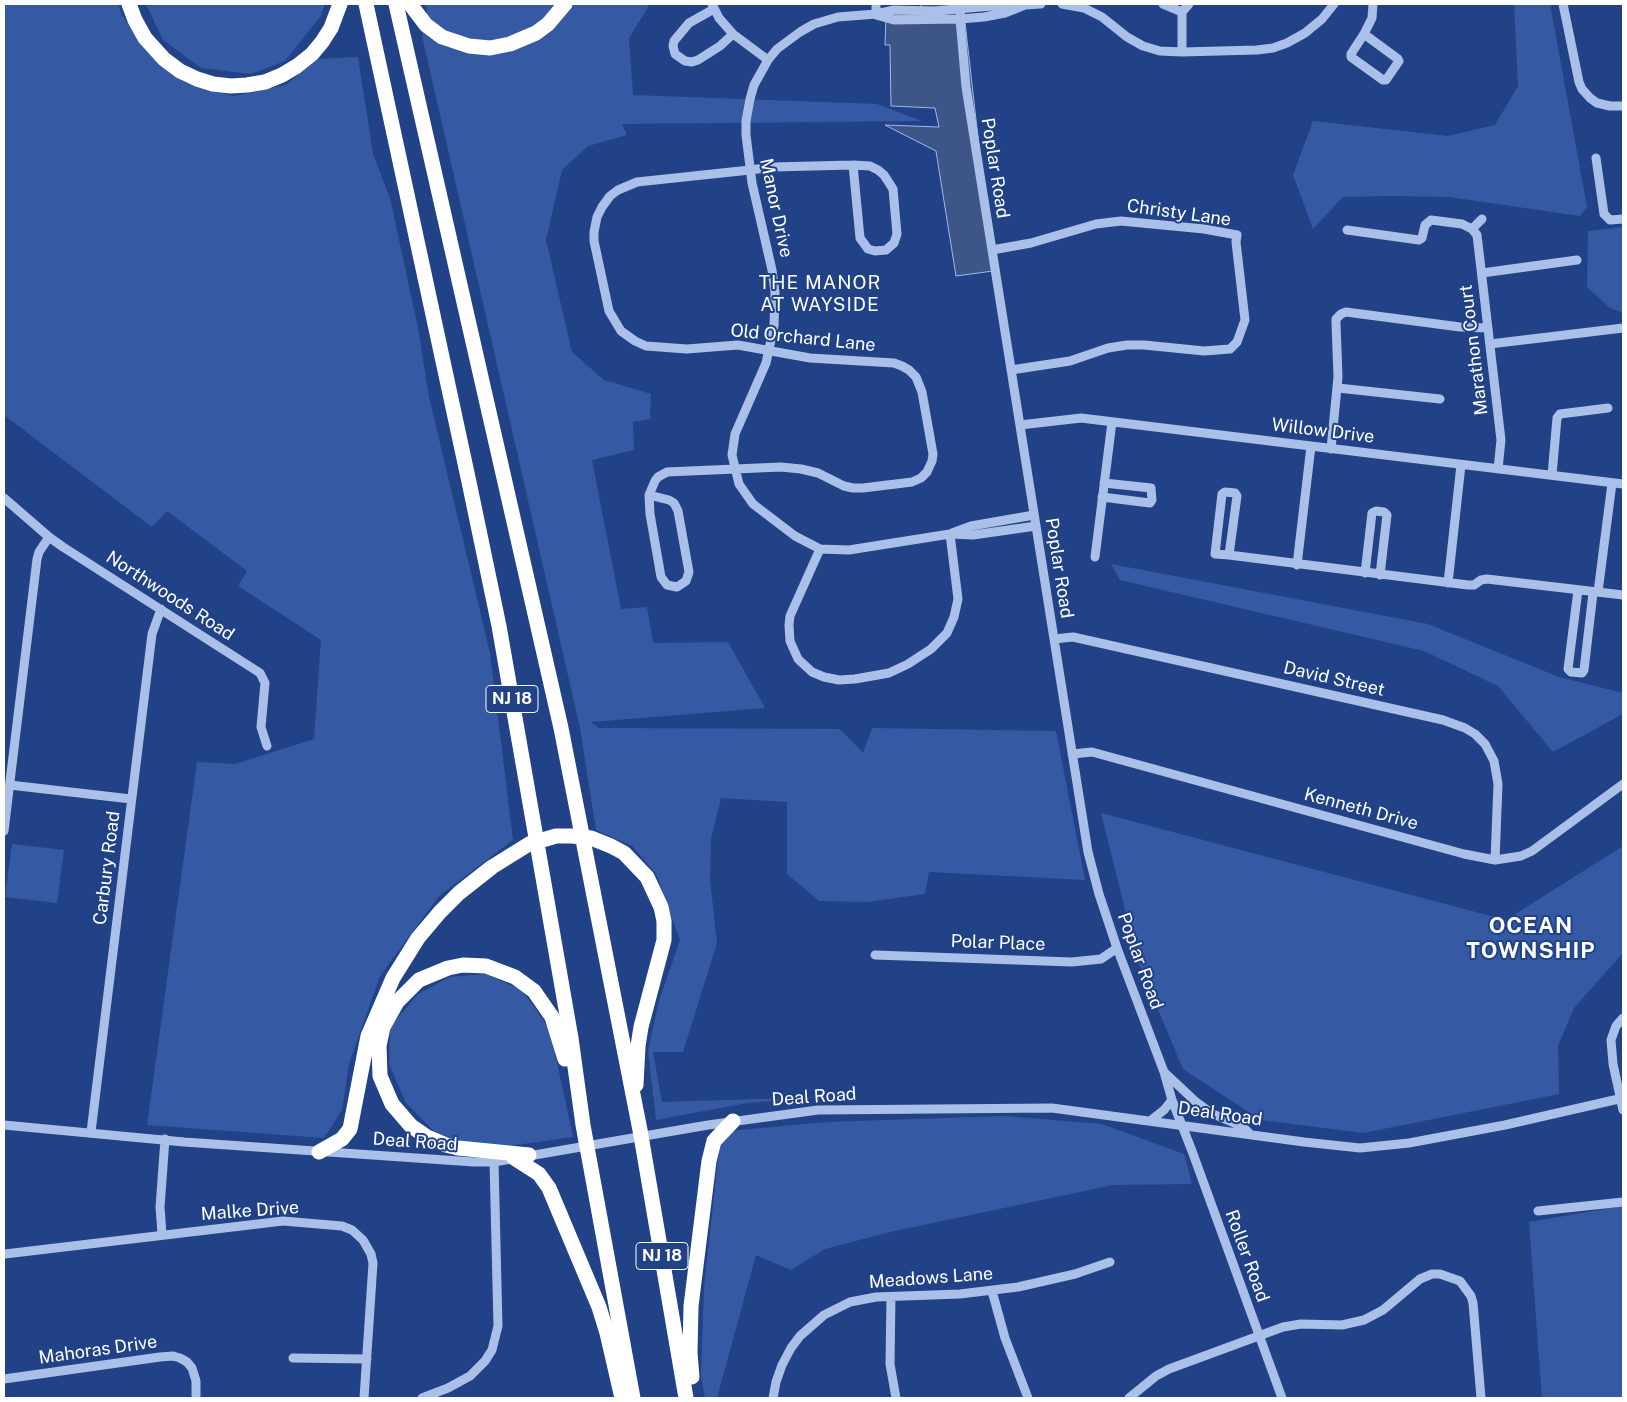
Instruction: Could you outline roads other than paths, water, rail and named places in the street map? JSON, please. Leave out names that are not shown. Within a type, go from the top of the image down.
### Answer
[{"type":"highway","points":[[130,4],[142,33],[164,59],[180,71],[197,79],[213,84],[231,86],[265,82],[297,66],[312,54],[322,42],[340,4]]},
{"type":"highway","name":"NJ 18","points":[[366,4],[470,482],[499,626],[583,1124],[633,1398]]},
{"type":"highway","name":"NJ 18","points":[[396,4],[550,680],[584,842],[637,1114],[686,1398]]},
{"type":"highway","points":[[410,4],[426,25],[442,37],[469,46],[490,48],[510,44],[536,33],[548,24],[565,4]]},
{"type":"highway","points":[[319,1152],[342,1139],[350,1129],[368,1036],[386,991],[407,953],[427,927],[459,893],[481,875],[529,844],[556,836],[591,838],[611,846],[632,860],[647,877],[657,896],[664,921],[664,932],[662,950],[641,1027],[638,1046],[637,1114]]},
{"type":"highway","points":[[583,1124],[556,1027],[548,1010],[530,987],[515,977],[486,966],[470,965],[448,968],[419,980],[397,1002],[387,1018],[379,1046],[380,1076],[392,1104],[399,1114],[418,1131],[446,1145],[474,1151],[522,1156],[549,1188],[599,1307],[622,1398]]},
{"type":"highway","points":[[692,1398],[690,1306],[708,1170],[714,1141],[733,1121]]},
{"type":"street","points":[[876,4],[876,14]]},
{"type":"street","points":[[1017,7],[1041,4]]},
{"type":"street","points":[[1068,4],[1084,8],[1102,17],[1127,38],[1143,46],[1160,51],[1182,52],[1272,48],[1287,43],[1305,33],[1322,19],[1334,4]]},
{"type":"street","points":[[1163,4],[1182,12]]},
{"type":"street","points":[[1182,52],[1182,12],[1189,4]]},
{"type":"street","points":[[1364,34],[1399,61],[1386,80],[1383,80],[1351,57],[1372,18],[1373,4]]},
{"type":"street","points":[[1563,4],[1582,89],[1597,103],[1623,106]]},
{"type":"street","name":"Manor Drive","points":[[1017,7],[1004,5],[960,6],[934,11],[894,10],[876,14],[838,17],[814,24],[788,40],[768,60],[754,85],[747,109],[746,134],[750,170],[772,270],[774,326],[770,350],[762,376],[735,434],[732,455],[739,484],[753,504],[795,536],[820,548],[849,550],[950,534],[973,535],[1036,526]]},
{"type":"street","name":"Poplar Road","points":[[960,6],[966,87],[1088,852],[1099,894],[1117,948],[1164,1072],[1181,1125]]},
{"type":"street","points":[[733,34],[720,46],[698,60],[692,62],[684,61],[675,54],[674,41],[689,23],[713,7],[725,26],[733,34],[768,60]]},
{"type":"street","name":"Manor Drive","points":[[876,14],[894,20],[960,20],[1005,13],[1017,7]]},
{"type":"street","points":[[1596,158],[1604,214],[1610,220],[1623,219]]},
{"type":"street","name":"Old Orchard Lane","points":[[649,495],[658,477],[668,472],[781,467],[818,473],[844,486],[863,488],[915,481],[927,472],[933,454],[922,392],[916,377],[909,370],[894,363],[810,358],[738,345],[687,349],[654,347],[635,341],[621,331],[612,318],[594,241],[595,224],[602,207],[610,196],[625,186],[636,182],[773,167],[853,165],[870,166],[884,175],[893,189],[897,234],[894,243],[886,250],[874,251],[868,249],[860,238],[853,165]]},
{"type":"street","points":[[1347,230],[1419,240],[1422,238],[1425,225],[1432,220],[1462,224],[1472,230],[1482,219]]},
{"type":"street","name":"Christy Lane","points":[[992,250],[1031,243],[1096,224],[1121,221],[1204,229],[1237,235],[1236,242],[1245,320],[1237,342],[1230,349],[1204,351],[1127,345],[1108,348],[1070,361],[1011,370]]},
{"type":"street","name":"Marathon Court","points":[[1472,230],[1477,235],[1478,241],[1501,440],[1498,469]]},
{"type":"street","points":[[1482,273],[1577,260]]},
{"type":"street","points":[[1331,449],[1338,388],[1336,319],[1341,314],[1346,312],[1488,328]]},
{"type":"street","points":[[1490,344],[1623,328]]},
{"type":"street","points":[[1338,388],[1440,399]]},
{"type":"street","points":[[1552,476],[1557,418],[1560,414],[1608,408]]},
{"type":"street","name":"Willow Drive","points":[[1020,425],[1075,417],[1623,484]]},
{"type":"street","points":[[1095,557],[1112,422]]},
{"type":"street","points":[[1297,565],[1311,446]]},
{"type":"street","points":[[1448,583],[1461,465]]},
{"type":"street","points":[[1102,497],[1150,503],[1152,500],[1151,488],[1104,483]]},
{"type":"street","points":[[1578,590],[1568,669],[1571,672],[1582,673],[1584,670],[1612,483]]},
{"type":"street","points":[[1229,555],[1237,496],[1235,493],[1225,492],[1222,494],[1215,554],[1448,583],[1474,584],[1487,579],[1623,595]]},
{"type":"street","points":[[649,495],[669,500],[674,503],[678,511],[689,572],[686,581],[677,587],[667,585],[661,577],[650,514],[649,495]]},
{"type":"street","name":"Northwoods Road","points":[[4,498],[49,537],[260,673],[265,683],[262,727],[267,746]]},
{"type":"street","points":[[1366,573],[1372,513],[1376,511],[1384,512],[1386,515],[1380,575]]},
{"type":"street","name":"Manor Drive","points":[[950,534],[971,526],[1034,515]]},
{"type":"street","points":[[820,548],[790,616],[790,641],[798,658],[812,672],[824,677],[840,680],[855,679],[889,672],[908,664],[931,649],[947,633],[954,617],[958,599],[950,534]]},
{"type":"street","points":[[4,831],[37,559],[39,552],[49,537]]},
{"type":"street","name":"Carbury Road","points":[[90,1132],[152,634],[161,609]]},
{"type":"street","name":"David Street","points":[[1054,639],[1073,637],[1443,720],[1465,728],[1475,734],[1485,744],[1494,761],[1498,784],[1495,860]]},
{"type":"street","name":"Kenneth Drive","points":[[1072,754],[1092,752],[1464,854],[1495,860],[1521,856],[1532,852],[1623,784]]},
{"type":"street","points":[[10,785],[131,800]]},
{"type":"street","name":"Polar Place","points":[[875,955],[1072,962],[1101,959],[1117,948]]},
{"type":"street","points":[[1623,1018],[1616,1026],[1611,1040],[1613,1064],[1622,1098],[1623,1110]]},
{"type":"street","points":[[1164,1072],[1196,1102],[1211,1113],[1243,1127],[1252,1135]]},
{"type":"street","name":"Deal Road","points":[[4,1125],[319,1152],[494,1162],[733,1121],[818,1110],[1000,1107],[1076,1110],[1337,1146],[1382,1146],[1505,1125],[1622,1098]]},
{"type":"street","points":[[1150,1121],[1164,1110],[1172,1100]]},
{"type":"street","name":"Roller Road","points":[[1181,1125],[1282,1398]]},
{"type":"street","points":[[162,1234],[160,1207],[165,1139]]},
{"type":"street","points":[[422,1398],[448,1388],[470,1376],[486,1361],[492,1350],[498,1326],[494,1162]]},
{"type":"street","points":[[1538,1211],[1623,1202]]},
{"type":"street","name":"Malke Drive","points":[[5,1254],[283,1221],[332,1224],[352,1230],[367,1245],[373,1263],[364,1398]]},
{"type":"street","name":"Meadows Lane","points":[[773,1398],[778,1374],[787,1354],[800,1336],[809,1326],[824,1315],[850,1302],[876,1297],[992,1291],[1090,1270],[1110,1262]]},
{"type":"street","points":[[1128,1398],[1156,1376],[1169,1369],[1259,1335],[1292,1325],[1342,1325],[1364,1320],[1383,1310],[1420,1279],[1432,1274],[1440,1274],[1460,1281],[1471,1296],[1481,1398]]},
{"type":"street","points":[[992,1291],[1005,1338],[1028,1398]]},
{"type":"street","points":[[891,1297],[890,1364],[896,1398]]},
{"type":"street","name":"Mahoras Drive","points":[[4,1379],[160,1356],[173,1356],[180,1358],[192,1368],[196,1381],[196,1398]]},
{"type":"street","points":[[293,1358],[367,1359]]},
{"type":"district","name":"THE MANOR AT WAYSIDE","points":[[820,294]]},
{"type":"district","name":"OCEAN TOWNSHIP","points":[[1531,938]]}]
